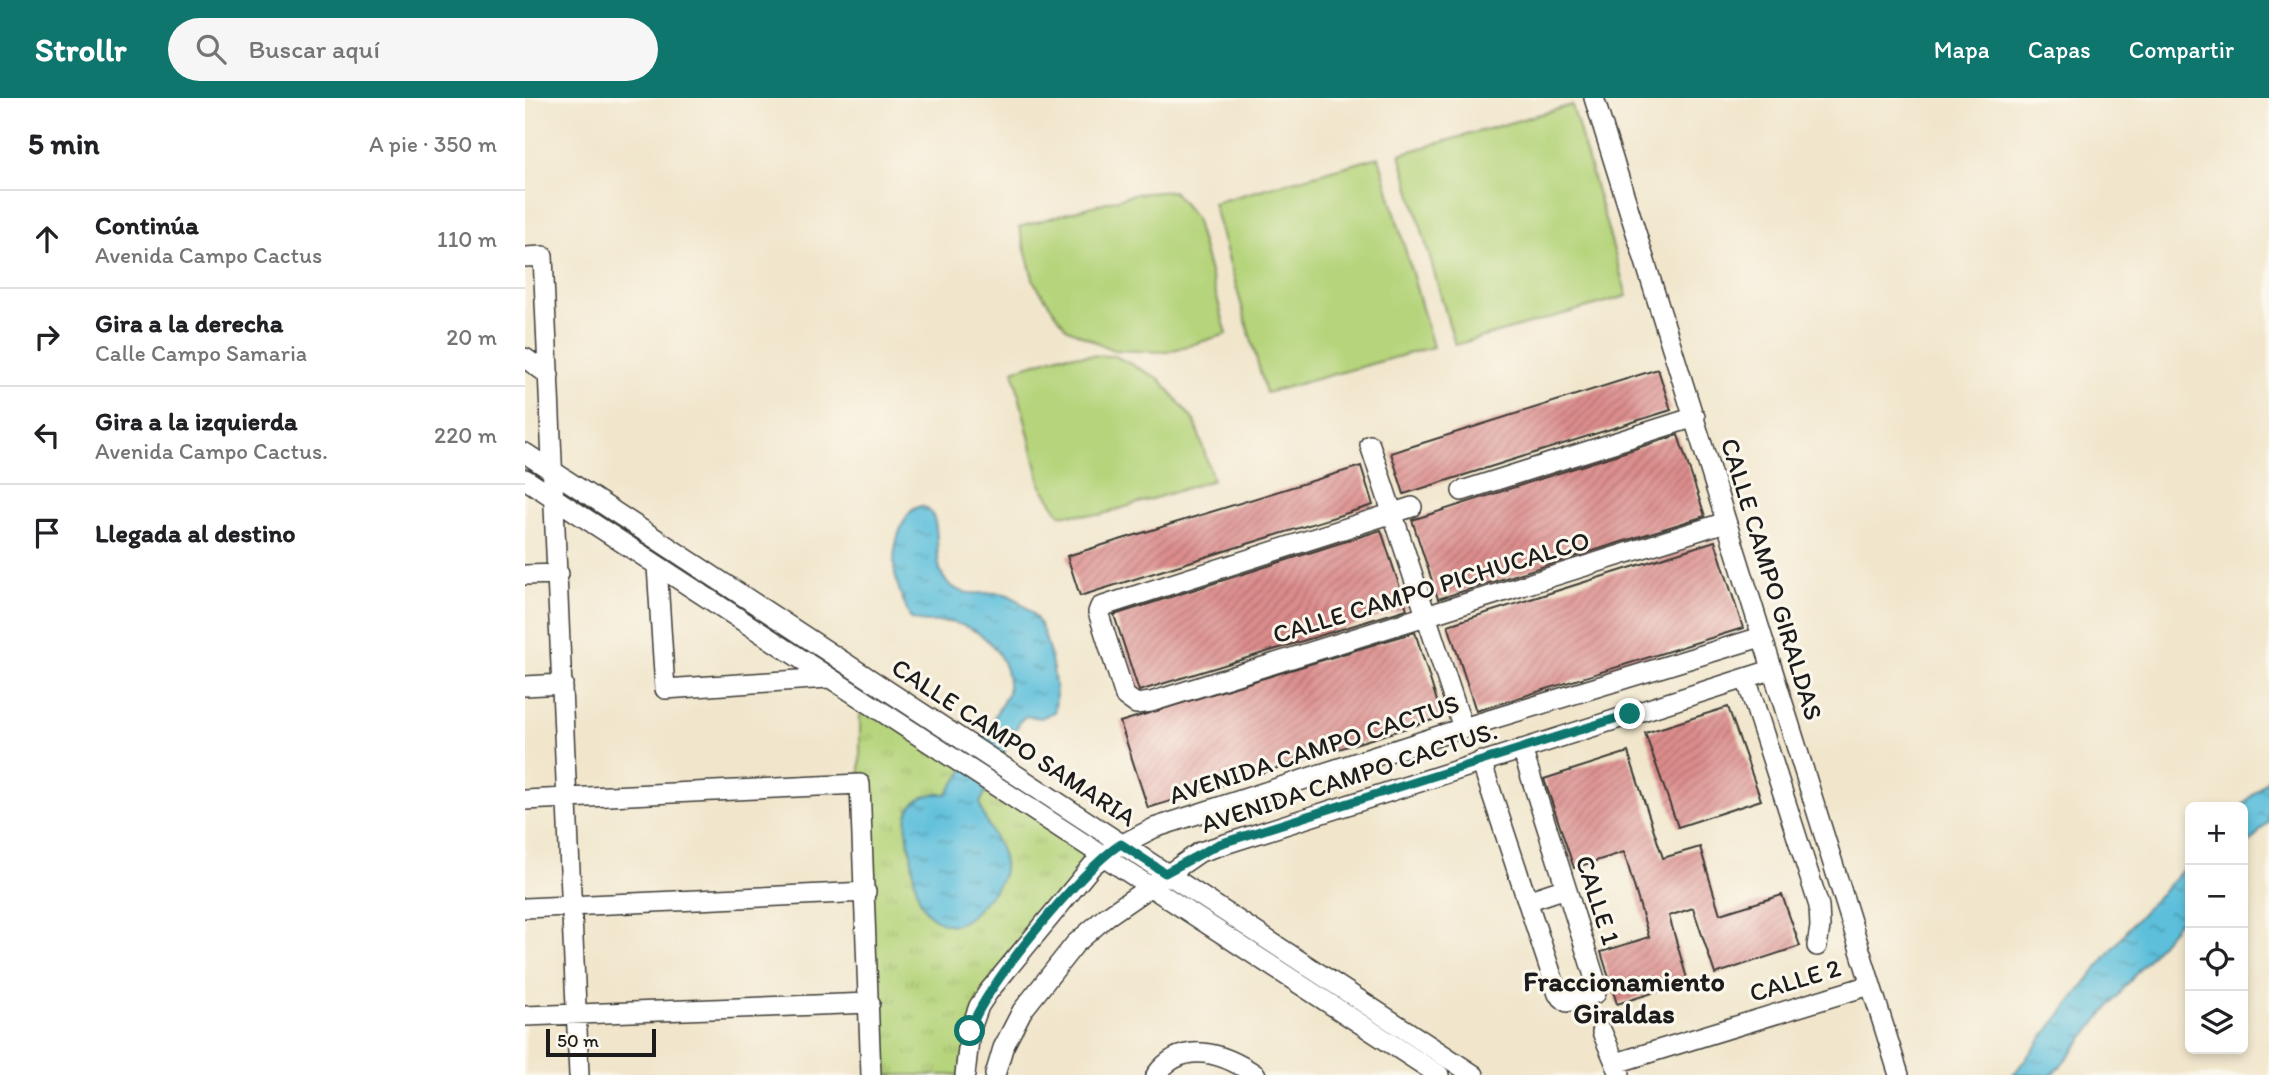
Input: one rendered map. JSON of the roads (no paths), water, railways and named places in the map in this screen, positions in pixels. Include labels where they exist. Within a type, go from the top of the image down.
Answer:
[{"type":"street","name":"CALLE CAMPO GIRALDAS","points":[[1594,98],[1898,1075]]},
{"type":"street","points":[[534,256],[549,375],[579,1075]]},
{"type":"street","points":[[525,358],[549,375]]},
{"type":"street","points":[[1462,491],[1695,417]]},
{"type":"street","points":[[1370,445],[1463,728]]},
{"type":"street","name":"CALLE CAMPO SAMARIA","points":[[525,453],[1474,1075]]},
{"type":"street","name":"CALLE CAMPO SAMARIA","points":[[525,480],[1439,1075]]},
{"type":"street","points":[[1392,513],[1412,507]]},
{"type":"street","name":"CALLE CAMPO PICHUCALCO","points":[[1392,513],[1100,607],[1098,612],[1125,696],[1136,704],[1151,702],[1727,522]]},
{"type":"street","points":[[657,566],[665,689],[828,678]]},
{"type":"street","points":[[525,575],[559,574]]},
{"type":"street","name":"AVENIDA CAMPO CACTUS","points":[[965,1075],[970,1031],[979,1006],[1076,885],[1103,857],[1121,844],[1154,828],[1463,728],[1761,637]]},
{"type":"street","name":"AVENIDA CAMPO CACTUS.","points":[[995,1075],[1010,1033],[1054,967],[1097,924],[1165,873],[1219,844],[1771,670]]},
{"type":"street","name":"CALLE CAMPO GIRALDAS","points":[[1746,678],[1819,906],[1821,927],[1817,946]]},
{"type":"street","points":[[525,686],[563,684]]},
{"type":"street","name":"CALLE 1","points":[[1481,761],[1562,1000],[1572,1001],[1592,996],[1596,993],[1596,982],[1522,748]]},
{"type":"street","points":[[525,800],[860,784],[871,1075]]},
{"type":"street","points":[[1527,901],[1566,888]]},
{"type":"street","points":[[525,908],[866,892]]},
{"type":"street","name":"CALLE 2","points":[[1618,1069],[1870,985]]},
{"type":"street","points":[[525,1016],[870,1003]]},
{"type":"street","points":[[1602,1032],[1618,1069]]},
{"type":"street","points":[[1156,1075],[1174,1059],[1196,1053],[1227,1057],[1256,1075]]},
{"type":"water","points":[[921,506],[929,510],[934,518],[939,563],[947,582],[962,592],[1008,595],[1033,614],[1048,647],[1055,690],[1054,712],[1041,718],[1026,716],[1020,721],[980,803],[985,820],[1001,851],[1004,868],[1001,879],[972,915],[952,925],[936,920],[928,913],[919,896],[907,831],[907,815],[912,805],[921,799],[930,795],[946,794],[960,776],[1008,693],[1008,680],[1000,656],[983,637],[972,630],[947,622],[924,622],[910,618],[896,577],[894,556],[904,521],[914,509]]},
{"type":"water","points":[[2269,778],[2269,821],[2248,844],[2248,802],[2246,802]]},
{"type":"water","points":[[2185,867],[2185,914],[2053,1075],[2013,1075],[2133,923]]},
{"type":"district","name":"Fraccionamiento Giraldas","points":[[1624,997]]}]
